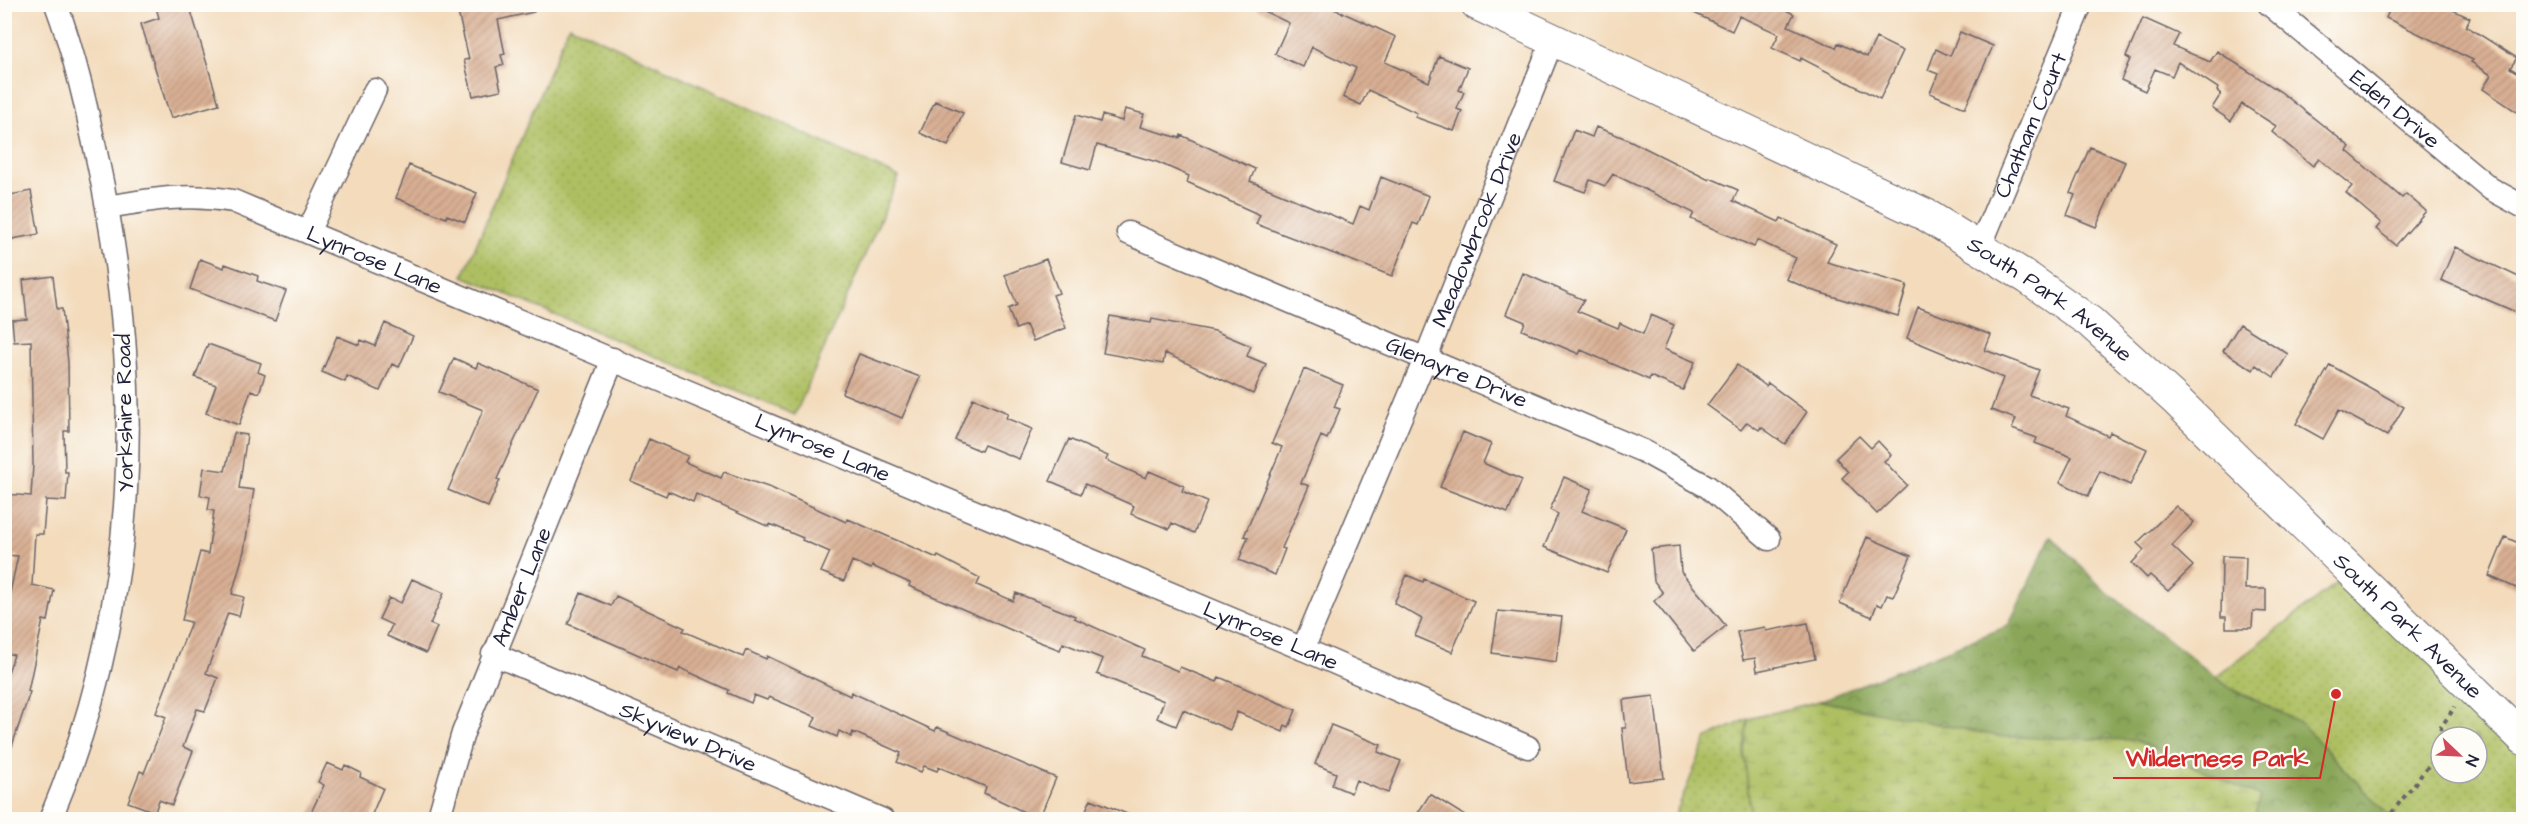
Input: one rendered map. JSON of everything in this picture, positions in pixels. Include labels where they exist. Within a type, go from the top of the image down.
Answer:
[{"type":"main road","name":"South Park Avenue","points":[[1477,4],[1883,194],[1980,247],[2090,322],[2178,402],[2523,739]]},
{"type":"street","name":"Yorkshire Road","points":[[50,819],[90,708],[112,618],[126,516],[130,413],[123,310],[108,207],[91,127],[56,4]]},
{"type":"street","name":"Chatham Court","points":[[1980,247],[2081,4]]},
{"type":"street","name":"Eden Drive","points":[[2269,4],[2491,189],[2523,207]]},
{"type":"street","name":"Meadowbrook Drive","points":[[1303,650],[1426,357],[1553,39]]},
{"type":"street","points":[[308,232],[375,90]]},
{"type":"street","name":"Lynrose Lane","points":[[108,207],[171,196],[202,195],[233,201],[614,359],[1528,747]]},
{"type":"street","name":"Glenayre Drive","points":[[1128,233],[1426,357],[1677,467],[1715,492],[1769,539]]},
{"type":"street","name":"Amber Lane","points":[[438,819],[463,733],[493,654],[614,359]]},
{"type":"street","name":"Skyview Drive","points":[[493,654],[883,819]]},
{"type":"path","points":[[2442,725],[2469,687]]},
{"type":"path","points":[[2385,819],[2429,766]]},
{"type":"green space","points":[[569,25],[899,177],[795,415],[463,276]]},
{"type":"green space","points":[[2051,536],[2102,588],[2230,688],[2300,722],[2392,819],[2253,819],[2260,797],[2135,740],[2003,737],[1820,701],[2008,626]]},
{"type":"green space","points":[[2351,572],[2523,739],[2523,819],[1673,820],[1707,738],[1748,719],[1820,701],[2135,740]]},
{"type":"green space","points":[[1820,701],[2003,737],[2135,740],[2260,797],[2253,820],[1751,819],[1744,751],[1748,719]]},
{"type":"building","points":[[155,4],[189,4],[219,104],[171,118],[141,24],[159,18]]},
{"type":"building","points":[[459,4],[533,4],[534,12],[498,20],[505,54],[501,55],[504,65],[496,67],[501,90],[473,96],[464,60],[469,59],[457,8]]},
{"type":"building","points":[[1249,4],[1323,4],[1396,37],[1385,62],[1429,82],[1439,56],[1468,68],[1459,90],[1464,92],[1457,109],[1462,111],[1454,131],[1415,117],[1417,113],[1368,90],[1361,105],[1343,97],[1356,68],[1312,47],[1303,67],[1275,54],[1289,23]]},
{"type":"building","points":[[1675,4],[1773,4],[1794,14],[1788,26],[1836,48],[1838,43],[1867,57],[1876,38],[1903,51],[1880,99],[1801,58],[1800,61],[1772,48],[1779,34],[1739,16],[1732,31]]},
{"type":"building","points":[[2392,4],[2440,4],[2470,18],[2466,26],[2517,58],[2510,68],[2523,76],[2523,116],[2483,89],[2491,75],[2471,62],[2473,60],[2386,18]]},
{"type":"building","points":[[2143,18],[2179,34],[2173,46],[2210,62],[2217,51],[2281,92],[2350,147],[2347,151],[2402,198],[2406,194],[2426,211],[2396,245],[2376,229],[2381,223],[2346,193],[2352,186],[2319,159],[2313,166],[2272,132],[2276,126],[2242,104],[2231,121],[2212,108],[2221,94],[2217,91],[2218,88],[2178,62],[2172,76],[2155,69],[2145,91],[2121,80],[2130,59],[2126,57]]},
{"type":"building","points":[[1960,32],[1993,46],[1965,108],[1930,93],[1938,74],[1928,70],[1936,49],[1950,56]]},
{"type":"building","points":[[935,101],[963,113],[948,146],[920,133]]},
{"type":"building","points":[[1125,109],[1144,114],[1140,127],[1180,138],[1181,135],[1255,169],[1250,181],[1353,224],[1360,206],[1369,210],[1381,177],[1429,196],[1418,225],[1413,223],[1392,276],[1256,224],[1260,215],[1187,182],[1189,176],[1157,162],[1097,145],[1090,170],[1062,162],[1076,115],[1100,122],[1102,115],[1122,121]]},
{"type":"building","points":[[1596,127],[1627,139],[1709,180],[1710,178],[1738,190],[1733,201],[1779,222],[1781,218],[1836,244],[1827,262],[1907,285],[1898,316],[1811,290],[1786,279],[1796,258],[1757,240],[1754,247],[1691,219],[1694,213],[1613,174],[1605,186],[1590,180],[1585,192],[1554,181],[1574,130],[1592,137]]},
{"type":"building","points":[[2090,147],[2125,162],[2096,227],[2067,215],[2075,195],[2070,193]]},
{"type":"building","points":[[409,165],[477,193],[465,222],[447,215],[446,218],[396,198]]},
{"type":"building","points":[[31,191],[39,234],[7,240],[4,196]]},
{"type":"building","points":[[2455,247],[2523,279],[2523,315],[2441,280]]},
{"type":"building","points":[[200,259],[224,268],[225,264],[258,276],[257,281],[286,291],[275,321],[190,289]]},
{"type":"building","points":[[1046,259],[1059,293],[1053,295],[1066,328],[1033,341],[1026,325],[1016,329],[1008,309],[1017,305],[1005,275]]},
{"type":"building","points":[[1523,273],[1584,300],[1577,311],[1618,328],[1620,323],[1643,334],[1651,315],[1674,325],[1664,349],[1695,362],[1683,390],[1650,376],[1649,380],[1581,350],[1579,354],[1522,330],[1525,322],[1506,314]]},
{"type":"building","points":[[53,276],[57,309],[62,309],[68,362],[69,431],[64,431],[65,472],[68,472],[66,501],[46,500],[43,534],[35,534],[32,585],[54,590],[48,621],[43,620],[28,691],[30,692],[8,758],[4,758],[4,684],[14,655],[4,653],[4,620],[18,556],[4,555],[4,494],[31,496],[33,465],[31,341],[14,342],[12,320],[27,319],[23,280]]},
{"type":"building","points":[[1918,307],[1991,335],[1985,350],[2039,370],[2029,395],[2069,409],[2066,416],[2108,436],[2110,432],[2147,449],[2130,485],[2100,471],[2088,496],[2060,482],[2072,457],[2035,443],[2037,438],[2012,429],[2016,419],[1991,410],[2003,378],[1907,338]]},
{"type":"building","points":[[1110,316],[1151,323],[1152,319],[1215,331],[1251,346],[1247,356],[1266,364],[1253,394],[1165,353],[1163,364],[1103,353]]},
{"type":"building","points":[[385,323],[413,336],[399,367],[392,364],[380,391],[347,376],[345,382],[322,372],[337,336],[359,345],[361,340],[375,346]]},
{"type":"building","points":[[2240,324],[2288,354],[2274,377],[2256,365],[2253,370],[2223,351]]},
{"type":"building","points":[[208,344],[261,363],[258,372],[265,375],[259,393],[251,390],[239,425],[206,413],[216,385],[195,377]]},
{"type":"building","points":[[859,354],[920,377],[902,418],[842,393]]},
{"type":"building","points":[[454,358],[476,368],[478,363],[538,389],[497,479],[500,480],[488,507],[448,490],[483,410],[439,392]]},
{"type":"building","points":[[1737,365],[1766,386],[1768,383],[1807,412],[1785,444],[1761,427],[1759,430],[1747,422],[1741,430],[1707,405]]},
{"type":"building","points":[[2330,365],[2404,407],[2387,436],[2339,410],[2323,439],[2296,424]]},
{"type":"building","points":[[1304,369],[1343,385],[1334,407],[1340,409],[1327,439],[1321,436],[1301,483],[1309,486],[1282,548],[1285,549],[1275,575],[1239,560],[1248,537],[1244,536],[1282,447],[1272,443]]},
{"type":"building","points":[[973,398],[1008,413],[1006,418],[1032,429],[1019,459],[984,445],[981,451],[955,440]]},
{"type":"building","points":[[1463,432],[1491,444],[1483,463],[1522,480],[1508,513],[1440,487]]},
{"type":"building","points":[[234,433],[247,435],[239,488],[254,490],[244,551],[232,594],[244,597],[239,616],[228,613],[206,673],[218,678],[205,711],[197,709],[183,747],[193,751],[172,805],[159,800],[155,812],[128,802],[140,771],[144,773],[166,717],[156,713],[191,622],[182,620],[200,552],[208,554],[214,511],[208,510],[210,497],[200,495],[204,468],[225,471]]},
{"type":"building","points":[[1859,436],[1871,448],[1878,441],[1891,455],[1884,461],[1907,485],[1877,514],[1842,478],[1848,472],[1836,458]]},
{"type":"building","points":[[649,439],[688,456],[685,462],[721,478],[724,472],[771,488],[846,522],[848,519],[937,558],[938,556],[980,578],[977,585],[1013,601],[1016,593],[1075,616],[1074,618],[1145,650],[1142,656],[1178,671],[1180,667],[1217,682],[1219,677],[1296,710],[1289,727],[1285,725],[1283,732],[1237,712],[1230,730],[1183,710],[1176,726],[1157,718],[1164,701],[1097,674],[1103,659],[1063,643],[1060,650],[1037,641],[909,586],[910,583],[872,566],[871,569],[852,561],[844,581],[821,572],[830,552],[802,540],[803,538],[770,524],[769,527],[696,494],[693,502],[668,491],[666,496],[631,481]]},
{"type":"building","points":[[1069,439],[1108,456],[1106,460],[1146,478],[1149,471],[1184,486],[1182,491],[1207,502],[1194,533],[1172,523],[1169,529],[1131,514],[1134,506],[1085,484],[1081,494],[1050,481]]},
{"type":"building","points":[[1564,477],[1592,489],[1582,511],[1626,529],[1607,573],[1544,547],[1558,514],[1550,510]]},
{"type":"building","points":[[2176,506],[2194,522],[2172,546],[2193,566],[2168,591],[2150,575],[2147,578],[2132,563],[2144,550],[2137,543]]},
{"type":"building","points":[[1867,537],[1911,556],[1893,597],[1887,595],[1882,606],[1877,604],[1872,617],[1840,603]]},
{"type":"building","points":[[2505,537],[2523,545],[2523,591],[2489,576]]},
{"type":"building","points":[[1679,546],[1681,572],[1726,626],[1694,651],[1654,601],[1663,593],[1654,581],[1651,549]]},
{"type":"building","points":[[2222,556],[2246,557],[2245,589],[2266,589],[2266,612],[2253,611],[2252,628],[2226,628],[2226,617],[2221,617]]},
{"type":"building","points":[[1407,575],[1423,582],[1424,579],[1474,601],[1452,652],[1415,636],[1422,619],[1394,603]]},
{"type":"building","points":[[412,579],[444,593],[430,624],[437,627],[426,653],[387,636],[392,625],[379,619],[389,598],[401,603]]},
{"type":"building","points":[[581,593],[611,606],[616,596],[685,628],[683,631],[743,657],[746,650],[766,659],[767,656],[850,696],[851,692],[935,731],[937,727],[1056,778],[1039,819],[984,793],[986,787],[939,767],[937,771],[924,766],[921,772],[897,762],[901,753],[853,732],[851,737],[839,731],[837,737],[812,726],[816,717],[769,697],[767,700],[754,695],[751,703],[728,693],[729,690],[680,668],[678,672],[568,624]]},
{"type":"building","points":[[1498,611],[1562,617],[1556,662],[1492,653]]},
{"type":"building","points":[[1808,623],[1815,659],[1757,671],[1755,658],[1743,660],[1737,632],[1765,627],[1766,631]]},
{"type":"building","points":[[1654,696],[1664,778],[1628,782],[1622,728],[1626,728],[1623,700]]},
{"type":"building","points":[[1331,725],[1381,745],[1378,752],[1401,761],[1388,793],[1356,780],[1351,793],[1332,785],[1336,773],[1315,764]]},
{"type":"building","points":[[327,763],[343,770],[345,765],[361,773],[360,777],[383,788],[370,819],[308,819],[324,785],[318,782]]},
{"type":"building","points":[[1430,794],[1470,819],[1414,819]]},
{"type":"building","points":[[1091,799],[1139,819],[1082,819]]},
{"type":"place","name":"Wilderness Park","points":[[2336,694]]}]
